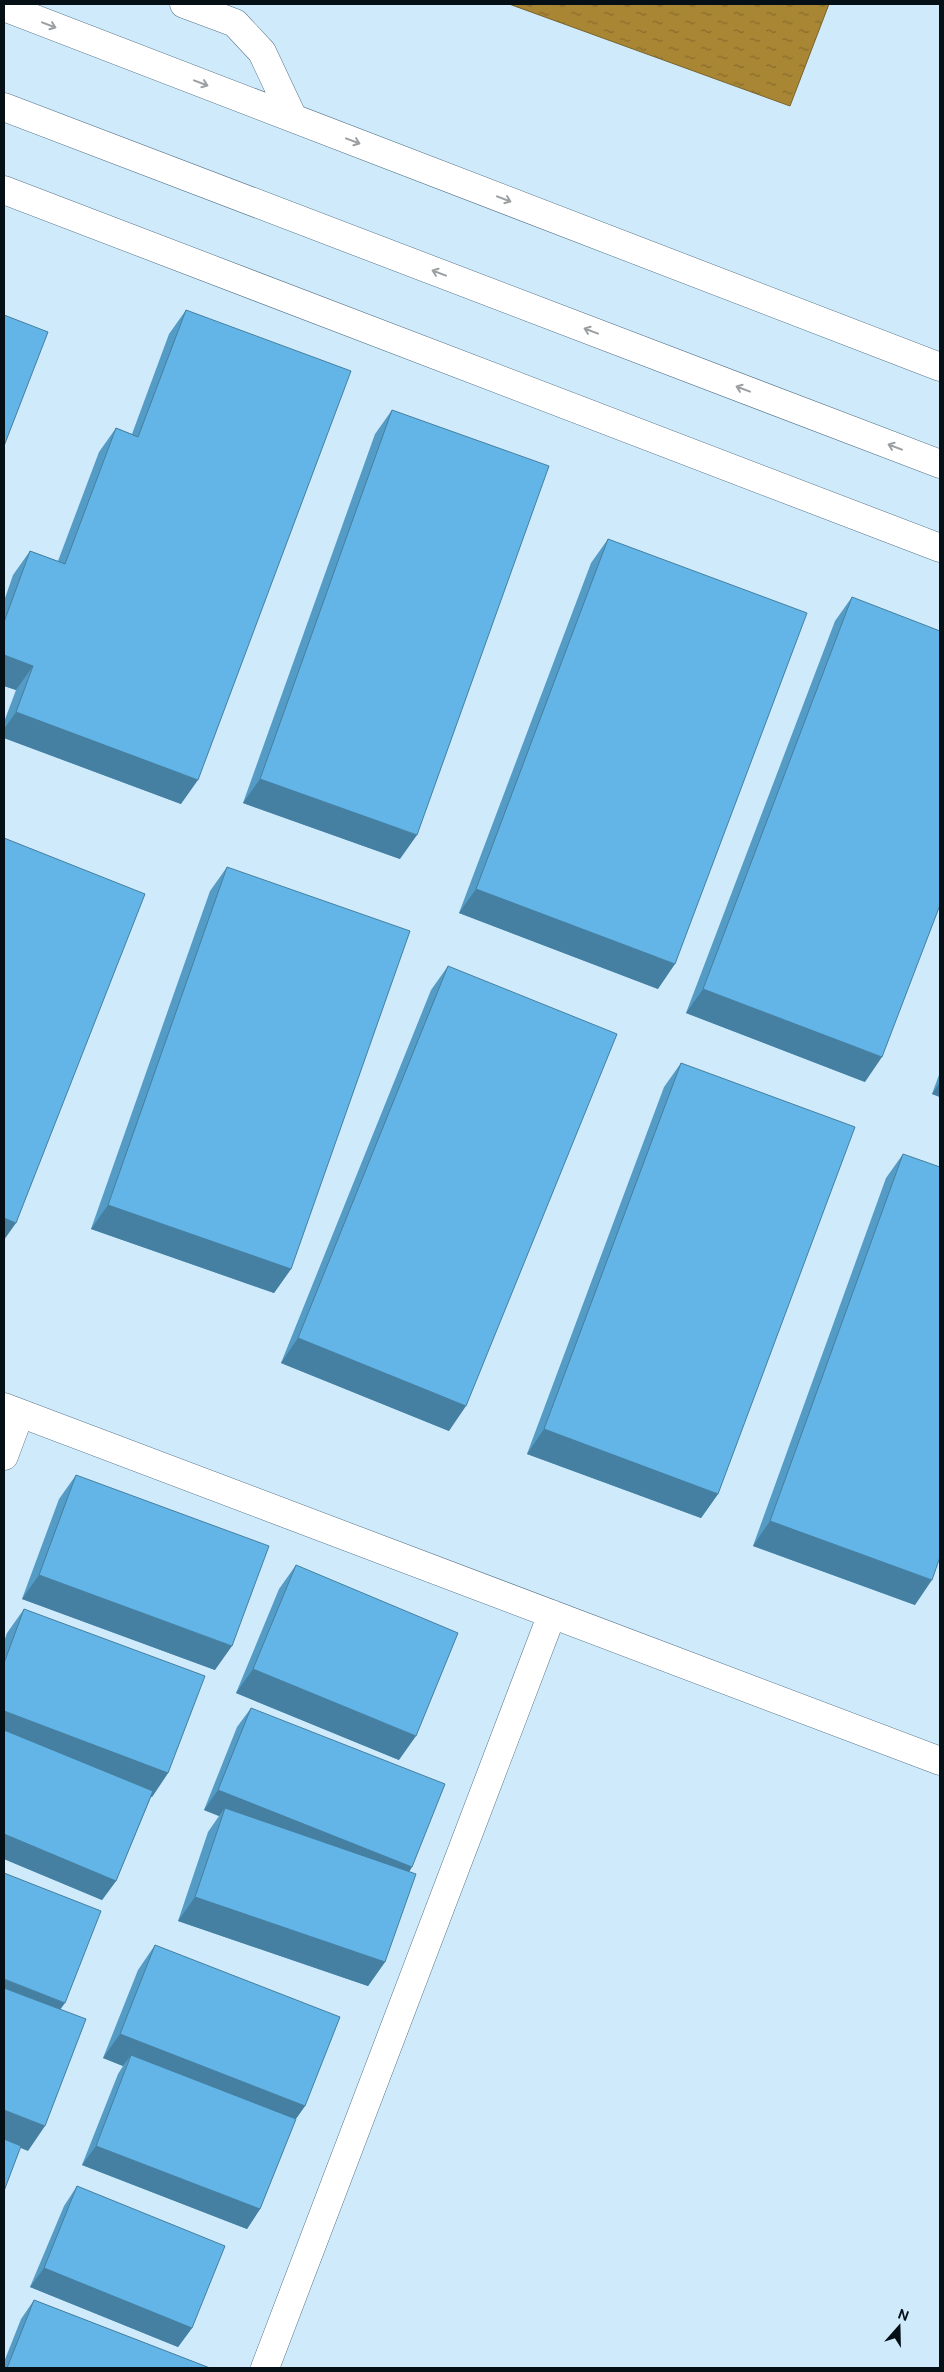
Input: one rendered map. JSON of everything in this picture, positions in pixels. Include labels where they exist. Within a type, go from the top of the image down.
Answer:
[{"type":"street","points":[[184,4],[235,23],[256,44],[262,52],[293,118]]},
{"type":"street","points":[[4,7],[940,367]]},
{"type":"street","points":[[4,107],[940,464]]},
{"type":"street","points":[[4,190],[940,548]]},
{"type":"street","points":[[4,1456],[12,1410],[940,1761]]},
{"type":"street","points":[[265,2368],[552,1614]]},
{"type":"water","points":[[509,4],[829,4],[790,106]]},
{"type":"building","points":[[186,310],[351,371],[198,780],[16,712],[33,666],[4,655],[4,622],[30,551],[65,564],[116,428],[138,437]]},
{"type":"building","points":[[4,315],[48,332],[4,446]]},
{"type":"building","points":[[392,410],[549,466],[417,835],[260,779]]},
{"type":"building","points":[[608,539],[807,613],[675,964],[476,889]]},
{"type":"building","points":[[852,597],[940,631],[940,905],[882,1057],[703,989]]},
{"type":"building","points":[[4,838],[145,894],[16,1223],[4,1218]]},
{"type":"building","points":[[227,867],[410,931],[291,1269],[108,1205]]},
{"type":"building","points":[[448,966],[617,1034],[466,1406],[298,1338]]},
{"type":"building","points":[[681,1063],[855,1127],[718,1494],[544,1429]]},
{"type":"building","points":[[903,1154],[940,1167],[940,1557],[932,1580],[770,1521]]},
{"type":"building","points":[[76,1475],[269,1546],[232,1646],[39,1575]]},
{"type":"building","points":[[296,1565],[458,1633],[416,1736],[253,1669]]},
{"type":"building","points":[[24,1609],[205,1676],[168,1773],[4,1711],[4,1663]]},
{"type":"building","points":[[251,1708],[445,1784],[412,1867],[218,1790]]},
{"type":"building","points":[[4,1730],[153,1791],[116,1881],[4,1834]]},
{"type":"building","points":[[225,1808],[416,1874],[385,1962],[195,1897]]},
{"type":"building","points":[[4,1873],[101,1911],[65,2003],[4,1979]]},
{"type":"building","points":[[155,1945],[340,2017],[305,2106],[120,2034]]},
{"type":"building","points":[[4,1988],[86,2019],[45,2126],[4,2110]]},
{"type":"building","points":[[131,2055],[296,2119],[260,2209],[96,2146]]},
{"type":"building","points":[[4,2139],[21,2146],[4,2191]]},
{"type":"building","points":[[77,2186],[225,2246],[192,2328],[44,2268]]},
{"type":"building","points":[[34,2300],[210,2368],[7,2368]]}]
